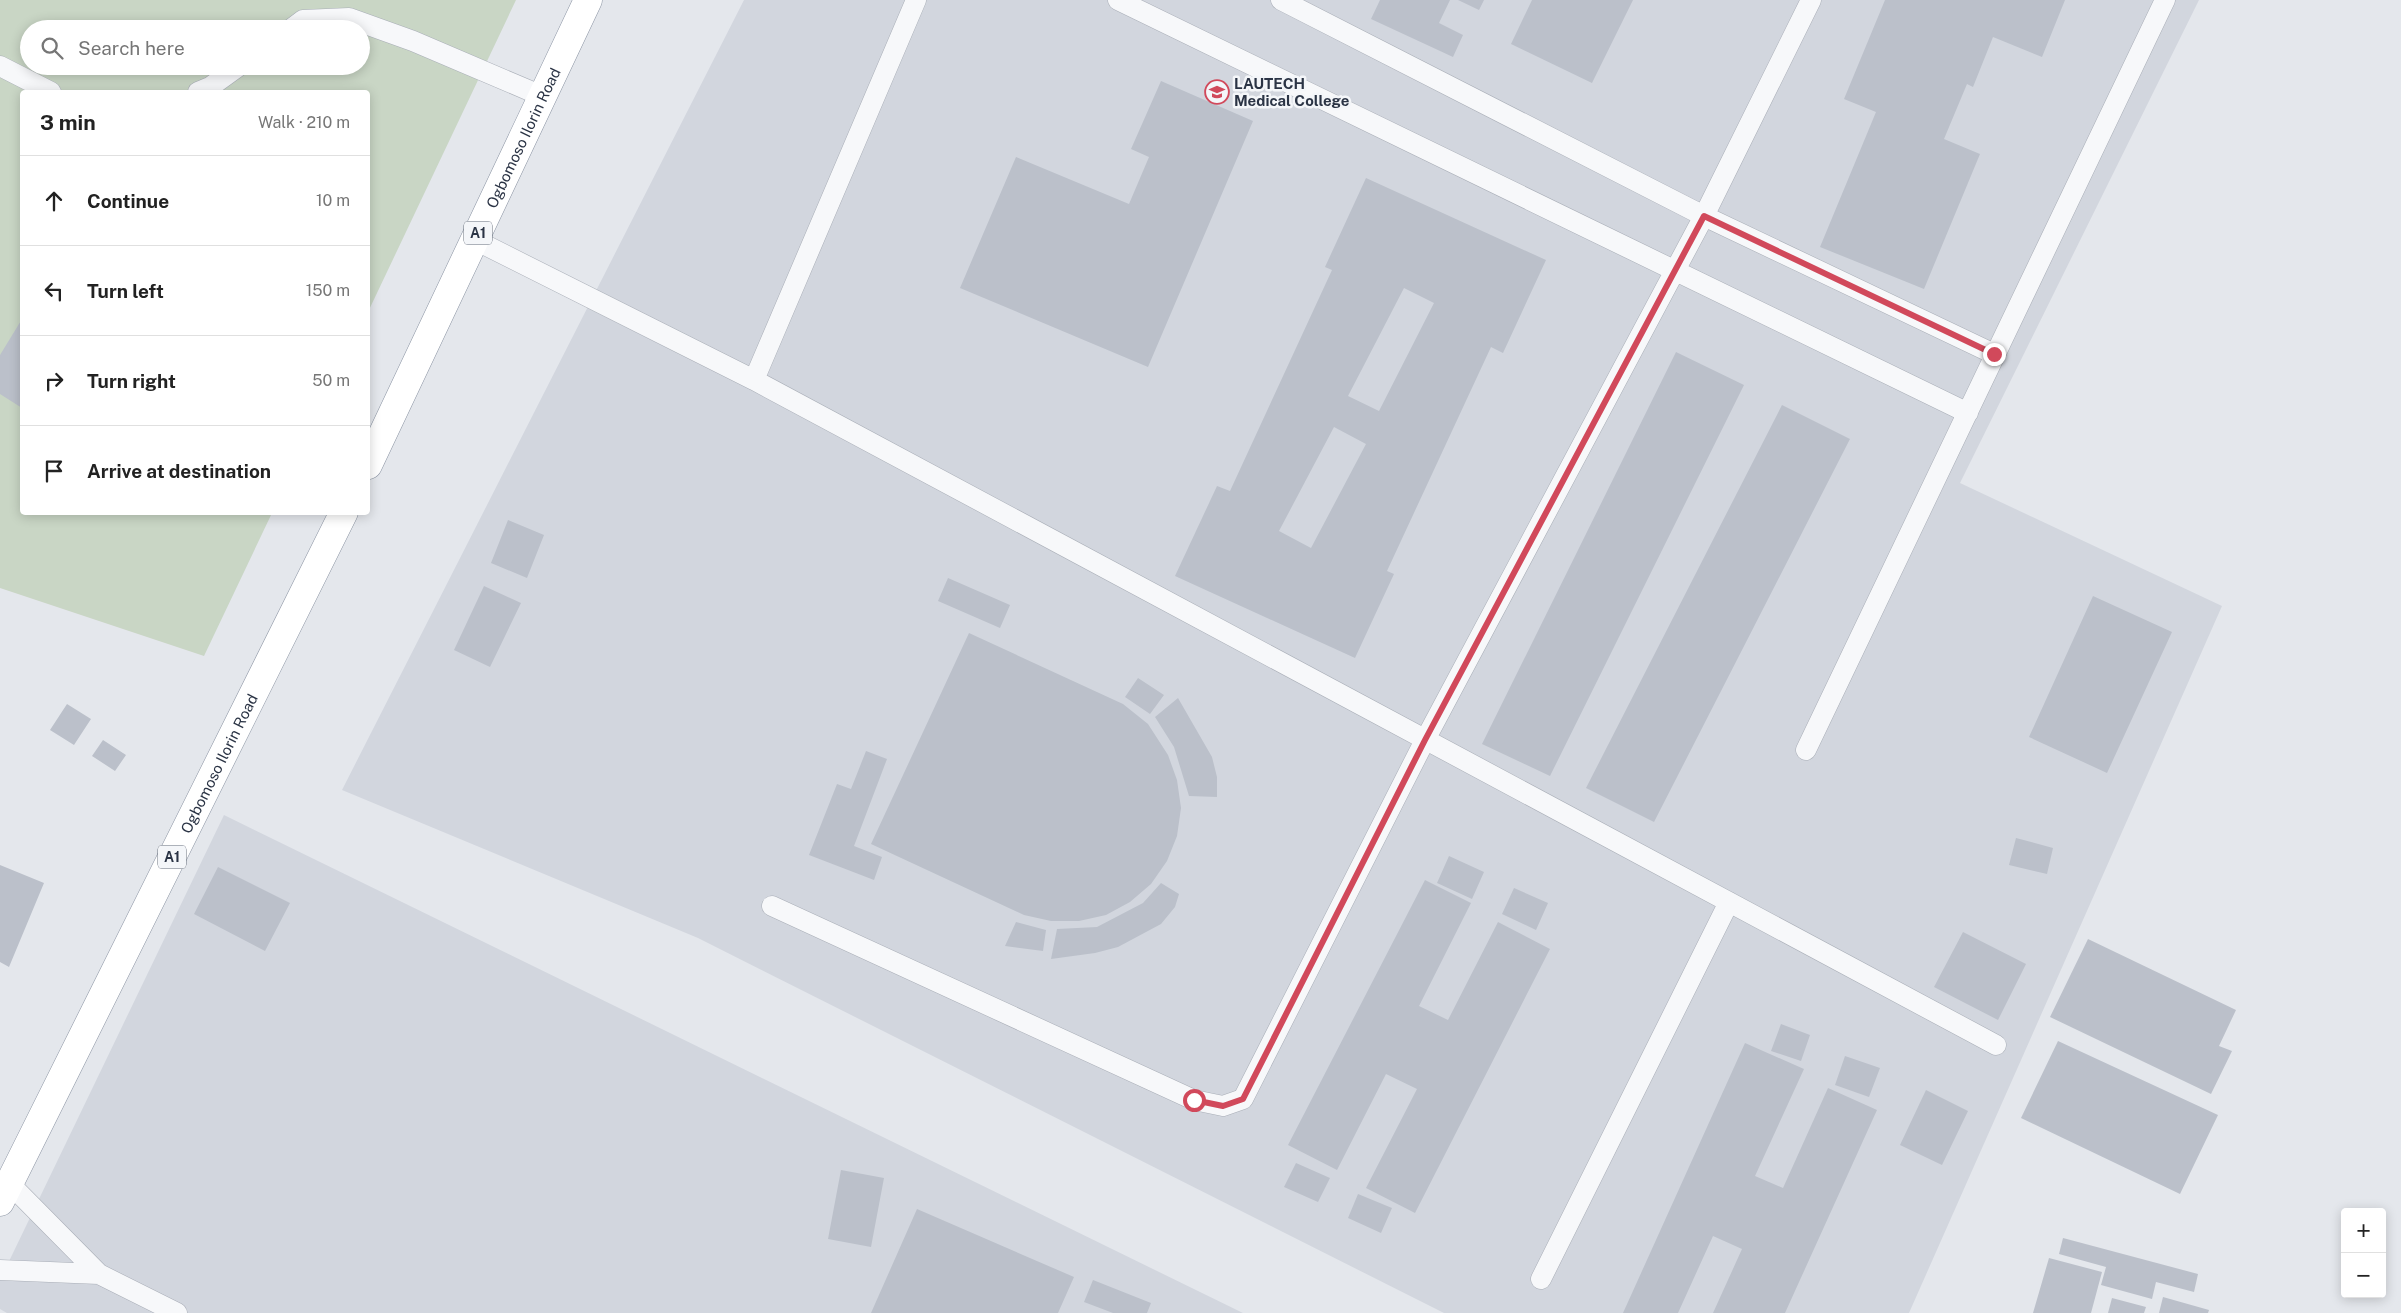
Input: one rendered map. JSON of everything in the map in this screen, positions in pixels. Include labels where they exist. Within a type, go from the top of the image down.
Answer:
[{"type":"highway","name":"Ogbomoso Ilorin Road","points":[[370,461],[588,0]]},
{"type":"highway","name":"Ogbomoso Ilorin Road","points":[[5,1192],[343,515]]},
{"type":"lane","points":[[754,380],[916,0]]},
{"type":"lane","points":[[1118,0],[1675,268],[1968,413]]},
{"type":"lane","points":[[1281,0],[1704,216],[1994,354]]},
{"type":"lane","points":[[772,906],[1194,1100],[1223,1106],[1243,1099],[1425,740],[1704,216],[1811,0]]},
{"type":"lane","points":[[1806,750],[2165,0]]},
{"type":"lane","points":[[303,20],[349,18],[355,20]]},
{"type":"lane","points":[[370,26],[413,41],[542,96]]},
{"type":"lane","points":[[0,66],[47,90]]},
{"type":"lane","points":[[203,90],[227,75]]},
{"type":"lane","points":[[475,240],[754,380],[1996,1045]]},
{"type":"lane","points":[[1541,1279],[1730,902]]},
{"type":"lane","points":[[5,1192],[99,1274],[177,1313]]},
{"type":"lane","points":[[0,1270],[99,1274]]},
{"type":"shaded area","name":"LAUTECH Medical College","points":[[744,0],[2199,0],[1960,483],[2222,606],[1909,1313],[1444,1313],[698,938],[342,790]]},
{"type":"shaded area","points":[[224,815],[1243,1313],[7,1313],[0,1309],[0,1280]]},
{"type":"green space","points":[[0,0],[516,0],[370,308],[370,90],[20,90],[20,515],[271,515],[204,656],[0,588]]},
{"type":"building","points":[[1380,0],[1450,0],[1439,23],[1463,35],[1453,57],[1371,19]]},
{"type":"building","points":[[1458,0],[1484,0],[1479,10]]},
{"type":"building","points":[[1532,0],[1633,0],[1592,83],[1511,44]]},
{"type":"building","points":[[1885,0],[2065,0],[2042,57],[1993,37],[1973,87],[1967,84],[1944,139],[1980,154],[1924,289],[1820,247],[1876,112],[1844,99]]},
{"type":"building","points":[[1161,81],[1253,121],[1148,367],[960,288],[1016,157],[1129,204],[1149,157],[1131,149]]},
{"type":"building","points":[[1366,178],[1546,260],[1503,353],[1491,347],[1387,571],[1394,574],[1355,658],[1175,576],[1217,486],[1230,491],[1332,270],[1325,267]],"holes":[[[1404,288],[1434,303],[1379,411],[1348,396]],[[1334,427],[1366,444],[1311,548],[1279,531]]]},
{"type":"building","points":[[20,322],[20,407],[0,394],[0,355]]},
{"type":"building","points":[[1676,352],[1744,385],[1550,776],[1482,744]]},
{"type":"building","points":[[1782,405],[1850,439],[1654,822],[1586,788]]},
{"type":"building","points":[[508,520],[544,535],[527,578],[491,563]]},
{"type":"building","points":[[948,578],[1010,605],[1000,628],[938,601]]},
{"type":"building","points":[[484,586],[521,603],[490,667],[454,650]]},
{"type":"building","points":[[2093,596],[2172,632],[2107,773],[2029,737]]},
{"type":"building","points":[[969,633],[1123,704],[1148,724],[1168,755],[1177,780],[1181,808],[1177,836],[1167,861],[1151,884],[1130,902],[1106,915],[1079,921],[1051,921],[1024,915],[871,844]]},
{"type":"building","points":[[1138,678],[1164,695],[1150,714],[1125,697]]},
{"type":"building","points":[[1178,698],[1212,757],[1217,777],[1217,797],[1189,796],[1174,747],[1155,717]]},
{"type":"building","points":[[67,704],[91,719],[74,745],[50,730]]},
{"type":"building","points":[[103,740],[126,755],[115,771],[92,756]]},
{"type":"building","points":[[866,751],[887,759],[854,846],[882,857],[874,880],[809,855],[837,784],[851,789]]},
{"type":"building","points":[[2016,838],[2053,848],[2047,874],[2009,865]]},
{"type":"building","points":[[1449,856],[1484,872],[1472,899],[1437,883]]},
{"type":"building","points":[[0,865],[44,883],[9,967],[0,962]]},
{"type":"building","points":[[218,867],[290,903],[265,951],[194,914]]},
{"type":"building","points":[[1425,880],[1471,903],[1419,1006],[1448,1020],[1498,922],[1550,949],[1415,1213],[1366,1188],[1417,1089],[1386,1074],[1337,1170],[1288,1145]]},
{"type":"building","points":[[1161,883],[1179,894],[1175,907],[1161,924],[1118,947],[1095,953],[1051,959],[1057,929],[1097,927],[1143,903]]},
{"type":"building","points":[[1514,888],[1548,903],[1536,930],[1502,914]]},
{"type":"building","points":[[1016,922],[1046,930],[1043,951],[1005,946]]},
{"type":"building","points":[[1963,932],[2026,964],[1998,1020],[1934,987]]},
{"type":"building","points":[[2088,939],[2236,1010],[2219,1046],[2232,1051],[2211,1094],[2050,1017]]},
{"type":"building","points":[[1781,1024],[1810,1035],[1801,1061],[1771,1051]]},
{"type":"building","points":[[2058,1041],[2218,1115],[2180,1194],[2021,1118]]},
{"type":"building","points":[[1745,1043],[1804,1069],[1755,1176],[1783,1188],[1828,1088],[1877,1110],[1785,1313],[1713,1313],[1742,1249],[1713,1236],[1678,1313],[1623,1313]]},
{"type":"building","points":[[1845,1056],[1880,1068],[1869,1097],[1835,1085]]},
{"type":"building","points":[[1926,1090],[1968,1111],[1942,1165],[1900,1145]]},
{"type":"building","points":[[1296,1163],[1330,1178],[1318,1202],[1284,1187]]},
{"type":"building","points":[[841,1170],[884,1178],[871,1247],[828,1239]]},
{"type":"building","points":[[1358,1194],[1392,1208],[1381,1233],[1348,1218]]},
{"type":"building","points":[[917,1209],[1074,1277],[1058,1313],[871,1313]]},
{"type":"building","points":[[2063,1238],[2198,1274],[2194,1292],[2156,1282],[2152,1299],[2101,1285],[2106,1267],[2059,1254]]},
{"type":"building","points":[[2049,1258],[2102,1272],[2091,1313],[2033,1313]]},
{"type":"building","points":[[1093,1280],[1151,1303],[1147,1313],[1113,1313],[1084,1302]]},
{"type":"building","points":[[2163,1297],[2209,1310],[2208,1313],[2159,1313]]},
{"type":"building","points":[[2112,1298],[2146,1307],[2144,1313],[2108,1313]]},
{"type":"place","name":"LAUTECH Medical College","points":[[1217,92]]},
{"type":"route","points":[[1194,1100],[1223,1106],[1243,1099],[1425,740],[1704,216],[1994,354]]}]
